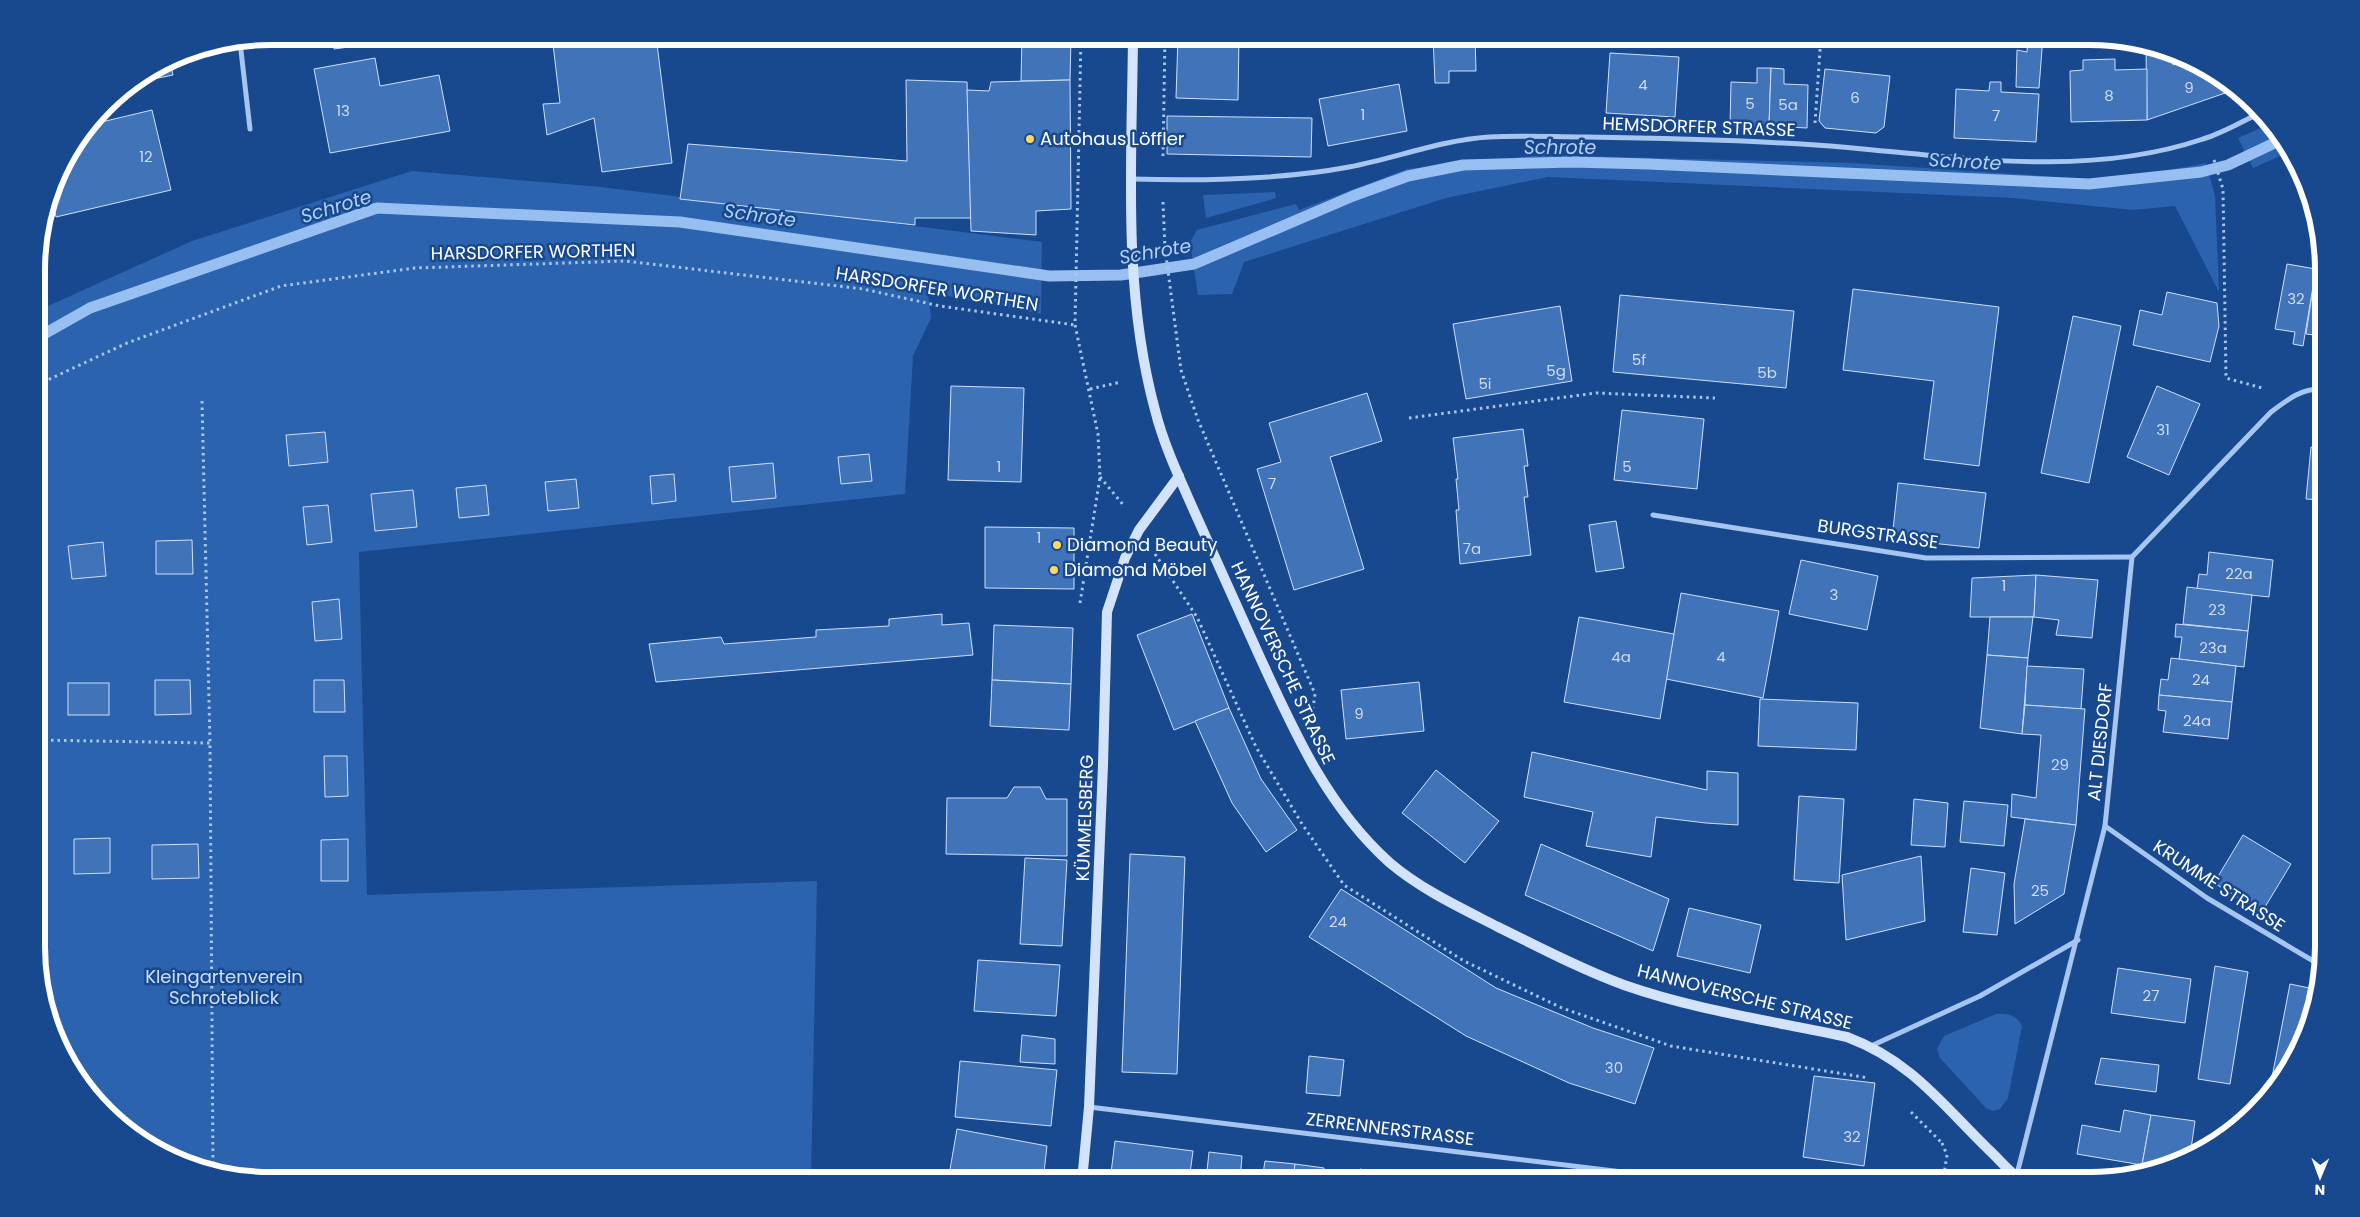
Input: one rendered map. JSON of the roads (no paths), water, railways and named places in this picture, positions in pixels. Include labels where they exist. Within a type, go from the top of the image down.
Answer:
[{"type":"main road","name":"HANNOVERSCHE STRASSE","points":[[1133,45],[1132,250],[1136,304],[1147,377],[1154,408],[1179,476],[1288,719],[1315,771],[1348,817],[1391,864],[1443,899],[1570,962],[1623,984],[1672,999],[1847,1037],[1872,1046],[1896,1061],[1919,1079],[2010,1172]]},
{"type":"main road","name":"KÜMMELSBERG","points":[[1083,1172],[1090,1107],[1107,612],[1113,587],[1138,530],[1179,476]]},
{"type":"street","points":[[241,47],[250,130]]},
{"type":"street","name":"HEMSDORFER STRASSE","points":[[1132,179],[1229,178],[1321,172],[1378,161],[1434,146],[1490,137],[1665,138],[1813,145],[2012,161],[2101,159],[2130,156],[2187,144],[2206,138],[2254,116]]},
{"type":"street","points":[[2132,557],[2271,412],[2291,397],[2315,389]]},
{"type":"street","name":"BURGSTRASSE","points":[[1653,515],[1926,558],[2132,557]]},
{"type":"street","name":"ALT DIESDORF","points":[[2019,1172],[2105,826],[2132,557]]},
{"type":"street","name":"KRUMME STRASSE","points":[[2105,826],[2207,898],[2315,962]]},
{"type":"street","name":"HANNOVERSCHE STRASSE","points":[[1872,1046],[1980,996],[2078,940]]},
{"type":"street","name":"ZERRENNERSTRASSE","points":[[1090,1107],[1622,1172]]},
{"type":"waterway","name":"Schrote","points":[[45,333],[90,308],[377,208],[680,222],[1049,276],[1121,275],[1194,264],[1353,196],[1408,176],[1463,165],[1573,162],[1648,164],[2089,184],[2201,172],[2228,165],[2275,143]]},
{"type":"place","name":"Autohaus Löffler","points":[[1030,139]]},
{"type":"place","name":"Diamond Beauty","points":[[1057,545]]},
{"type":"place","name":"Diamond Möbel","points":[[1054,570]]},
{"type":"park label","name":"Kleingartenverein Schroteblick","points":[[224,988]]}]
